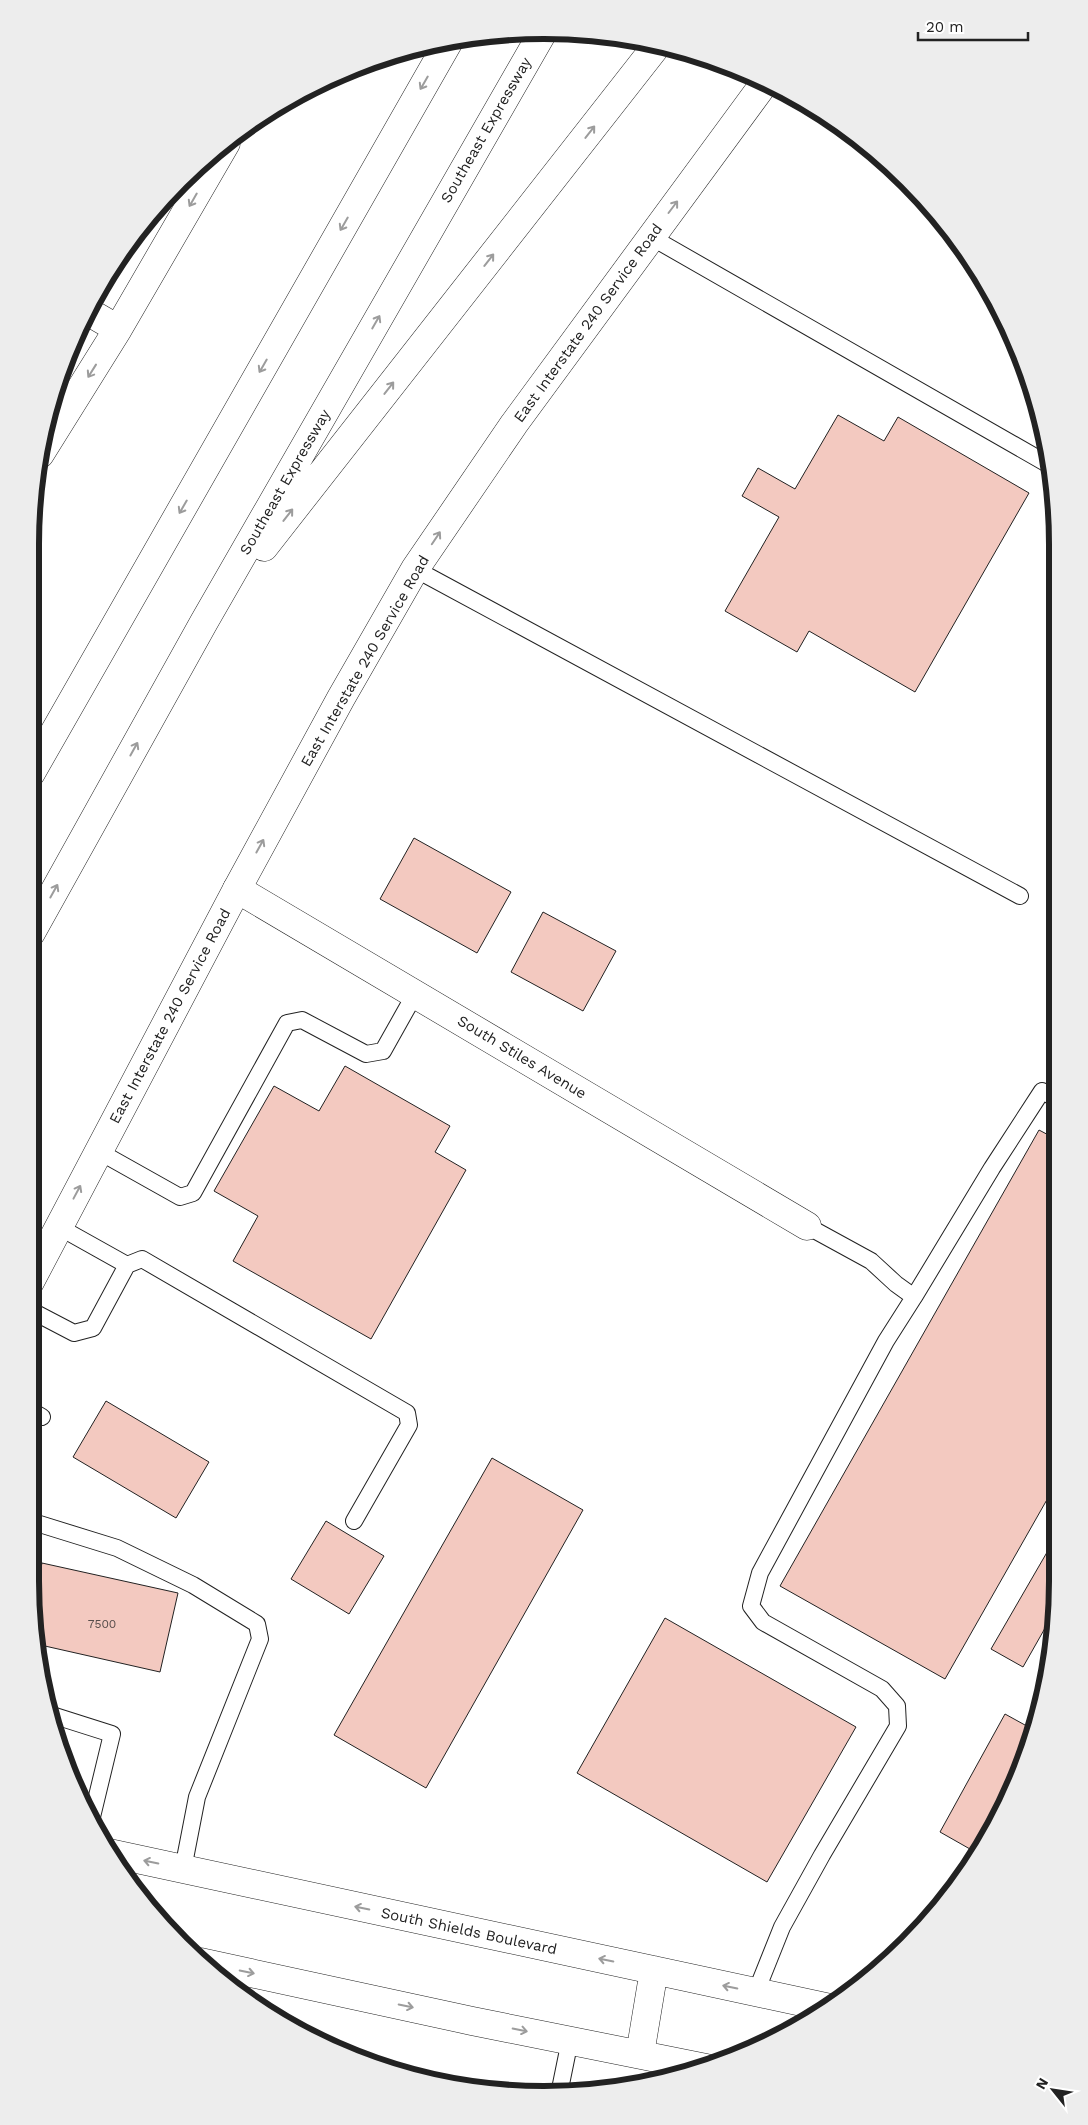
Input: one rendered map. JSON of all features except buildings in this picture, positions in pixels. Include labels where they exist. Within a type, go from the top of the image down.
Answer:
[{"type":"main road","name":"Southeast Expressway","points":[[39,919],[204,622],[539,39]]},
{"type":"main road","points":[[39,759],[444,48]]},
{"type":"main road","points":[[204,622],[653,50]]},
{"type":"main road","name":"East Interstate 240 Service Road","points":[[39,1264],[237,889],[341,698],[415,569],[514,424],[761,88]]},
{"type":"main road","points":[[50,439],[118,329],[215,160]]},
{"type":"main road","points":[[94,315],[118,329]]},
{"type":"main road","name":"South Stiles Avenue","points":[[237,889],[807,1226]]},
{"type":"main road","name":"South Shields Boulevard","points":[[120,1855],[818,2005]]},
{"type":"main road","points":[[216,1965],[689,2064]]},
{"type":"main road","points":[[640,2054],[654,1970]]},
{"type":"lane","points":[[651,237],[1042,461]]},
{"type":"lane","points":[[415,569],[1020,896]]},
{"type":"lane","points":[[98,1152],[180,1197],[192,1193],[287,1023],[302,1020],[366,1054],[383,1051],[415,994]]},
{"type":"lane","points":[[756,1992],[787,1919],[822,1855],[898,1726],[897,1706],[882,1689],[763,1622],[751,1606],[760,1573],[886,1341],[992,1168],[1042,1091],[1049,1095]]},
{"type":"lane","points":[[807,1226],[872,1261],[896,1284],[914,1297]]},
{"type":"lane","points":[[58,1227],[127,1265]]},
{"type":"lane","points":[[39,1315],[74,1334],[93,1328],[127,1265],[142,1259],[407,1412],[409,1425],[354,1521]]},
{"type":"lane","points":[[39,1524],[117,1548],[193,1585],[257,1624],[260,1639],[197,1797],[183,1869]]},
{"type":"lane","points":[[58,1717],[112,1734],[94,1810]]},
{"type":"lane","points":[[561,2085],[570,2040]]}]
